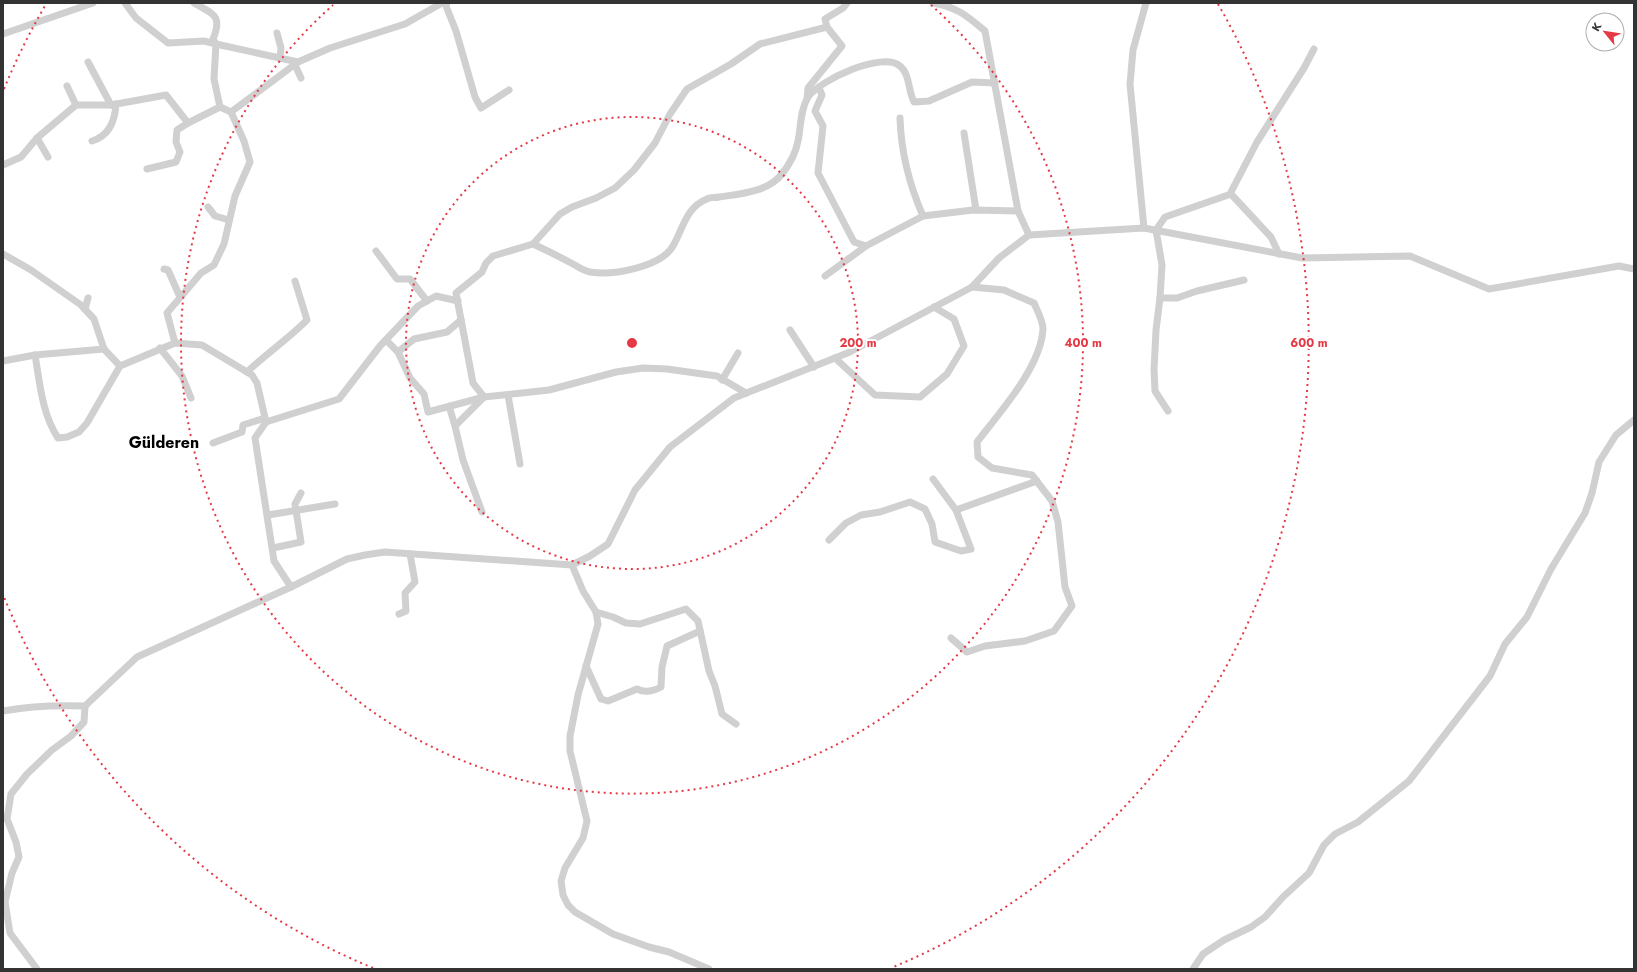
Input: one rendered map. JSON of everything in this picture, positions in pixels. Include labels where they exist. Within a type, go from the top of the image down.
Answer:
[{"type":"street","points":[[3,34],[93,3]]},
{"type":"street","points":[[125,3],[136,18],[168,43],[204,41],[280,58],[297,64]]},
{"type":"street","points":[[194,3],[215,15],[218,21],[217,30],[213,39],[216,44],[214,79],[220,107]]},
{"type":"street","points":[[231,112],[297,64],[330,48],[405,24],[442,3]]},
{"type":"street","points":[[447,3],[446,6],[456,31],[475,97],[481,108],[508,90]]},
{"type":"street","points":[[533,244],[589,272],[620,272],[639,268],[656,261],[668,253],[689,211],[707,198],[745,193],[767,187],[782,174],[795,150],[798,141],[803,108],[807,99],[808,88],[842,46],[827,27],[825,19],[843,8],[847,3]]},
{"type":"street","points":[[933,3],[957,6],[985,31],[1018,211],[1029,235]]},
{"type":"street","points":[[1144,228],[1130,84],[1133,50],[1146,3]]},
{"type":"street","points":[[484,397],[473,383],[456,294],[482,272],[486,263],[493,256],[533,244],[560,214],[615,188],[634,170],[655,143],[670,114],[687,89],[731,64],[760,44],[827,27]]},
{"type":"street","points":[[277,33],[281,48],[280,58]]},
{"type":"street","points":[[1231,194],[1232,188],[1257,142],[1304,68],[1314,49]]},
{"type":"street","points":[[88,62],[113,105],[115,115],[106,134],[101,138],[92,141]]},
{"type":"street","points":[[807,99],[825,83],[848,71],[864,65],[879,62],[891,62],[902,67],[907,75],[910,95],[914,102],[929,101],[972,82],[995,83]]},
{"type":"street","points":[[297,64],[301,78]]},
{"type":"street","points":[[67,86],[76,105]]},
{"type":"street","points":[[819,88],[822,95],[815,112],[822,126],[818,173],[854,242],[866,246]]},
{"type":"street","points":[[3,165],[21,157],[37,138],[76,105],[113,105],[166,95],[188,123]]},
{"type":"street","points":[[175,343],[167,313],[201,273],[214,266],[224,244],[235,196],[250,162],[244,141],[231,112],[220,107]]},
{"type":"street","points":[[147,169],[176,162],[180,152],[176,142],[177,130],[220,107]]},
{"type":"street","points":[[900,118],[903,153],[915,198],[923,216]]},
{"type":"street","points":[[964,133],[976,210]]},
{"type":"street","points":[[37,138],[48,157]]},
{"type":"street","points":[[1168,411],[1155,391],[1154,370],[1156,330],[1162,265],[1156,230],[1165,217],[1231,194]]},
{"type":"street","points":[[1231,194],[1271,237],[1279,254]]},
{"type":"street","points":[[208,207],[215,216],[230,220]]},
{"type":"street","points":[[825,276],[866,246],[923,216],[976,210],[1018,211]]},
{"type":"street","points":[[10,933],[5,902],[12,873],[19,857],[16,842],[7,819],[10,794],[27,774],[52,750],[71,736],[84,722],[85,706],[137,658],[347,560],[365,555],[385,552],[572,565],[590,556],[608,544],[634,490],[670,447],[734,398],[850,352],[972,287],[999,258],[1029,235],[1144,228],[1302,258],[1410,256],[1489,289],[1619,266],[1634,269]]},
{"type":"street","points":[[376,250],[397,279],[410,279],[427,301]]},
{"type":"street","points":[[3,254],[31,270],[81,304],[94,319],[104,349],[120,366]]},
{"type":"street","points":[[164,269],[168,270],[180,297]]},
{"type":"street","points":[[247,372],[266,354],[291,336],[307,320],[295,280]]},
{"type":"street","points":[[1160,298],[1177,298],[1197,291],[1244,280]]},
{"type":"street","points":[[951,638],[967,652],[985,646],[1025,641],[1054,631],[1072,606],[1065,588],[1058,522],[1052,501],[1032,475],[992,468],[978,457],[977,442],[1025,378],[1040,347],[1043,327],[1034,303],[1004,290],[972,287]]},
{"type":"street","points":[[213,443],[242,432],[243,425],[339,399],[386,340],[418,306],[436,296],[458,301]]},
{"type":"street","points":[[85,309],[88,298]]},
{"type":"street","points":[[835,358],[875,394],[920,397],[947,374],[964,346],[954,319],[934,307]]},
{"type":"street","points":[[398,352],[414,339],[447,332],[462,320]]},
{"type":"street","points":[[790,330],[814,367]]},
{"type":"street","points":[[386,340],[398,352],[410,378],[424,394],[428,412],[484,397],[549,390],[616,372],[644,368],[666,369],[717,376],[746,393]]},
{"type":"street","points":[[35,355],[46,414],[58,438],[67,437],[78,432],[87,423],[120,366],[175,343],[202,345],[252,375],[257,383],[265,420],[255,438],[274,561],[291,587]]},
{"type":"street","points":[[160,348],[182,376],[191,398]]},
{"type":"street","points":[[3,361],[35,355],[104,349]]},
{"type":"street","points":[[722,380],[738,353]]},
{"type":"street","points":[[508,395],[520,464]]},
{"type":"street","points":[[455,426],[484,397]]},
{"type":"street","points":[[449,406],[463,460],[482,512]]},
{"type":"street","points":[[1193,969],[1203,954],[1224,940],[1251,927],[1265,917],[1283,897],[1309,873],[1324,845],[1335,834],[1358,822],[1409,781],[1490,676],[1505,644],[1527,617],[1551,569],[1585,513],[1592,493],[1595,473],[1599,462],[1616,434],[1634,420]]},
{"type":"street","points":[[829,540],[846,523],[861,514],[880,512],[910,502],[925,509],[932,524],[935,542],[961,551],[971,549],[956,510],[933,478]]},
{"type":"street","points":[[956,510],[1037,481]]},
{"type":"street","points":[[273,548],[301,542],[295,504],[301,493]]},
{"type":"street","points":[[268,515],[335,504]]},
{"type":"street","points":[[399,614],[406,610],[405,593],[415,582],[410,554]]},
{"type":"street","points":[[572,565],[583,591],[596,612],[598,624],[572,722],[570,751],[587,821],[583,838],[565,868],[561,881],[563,896],[568,905],[575,912],[613,934],[649,948],[669,952],[710,969]]},
{"type":"street","points":[[596,612],[626,623],[640,624],[686,609],[698,621],[709,671],[715,686],[722,714],[736,724]]},
{"type":"street","points":[[586,666],[601,700],[608,701],[637,689],[644,692],[656,690],[661,687],[662,667],[667,646],[700,631]]},
{"type":"street","points":[[3,711],[17,708],[57,705],[85,706]]},
{"type":"street","points":[[3,928],[10,933],[37,969]]},
{"type":"district","name":"Gülderen","points":[[164,442]]}]
